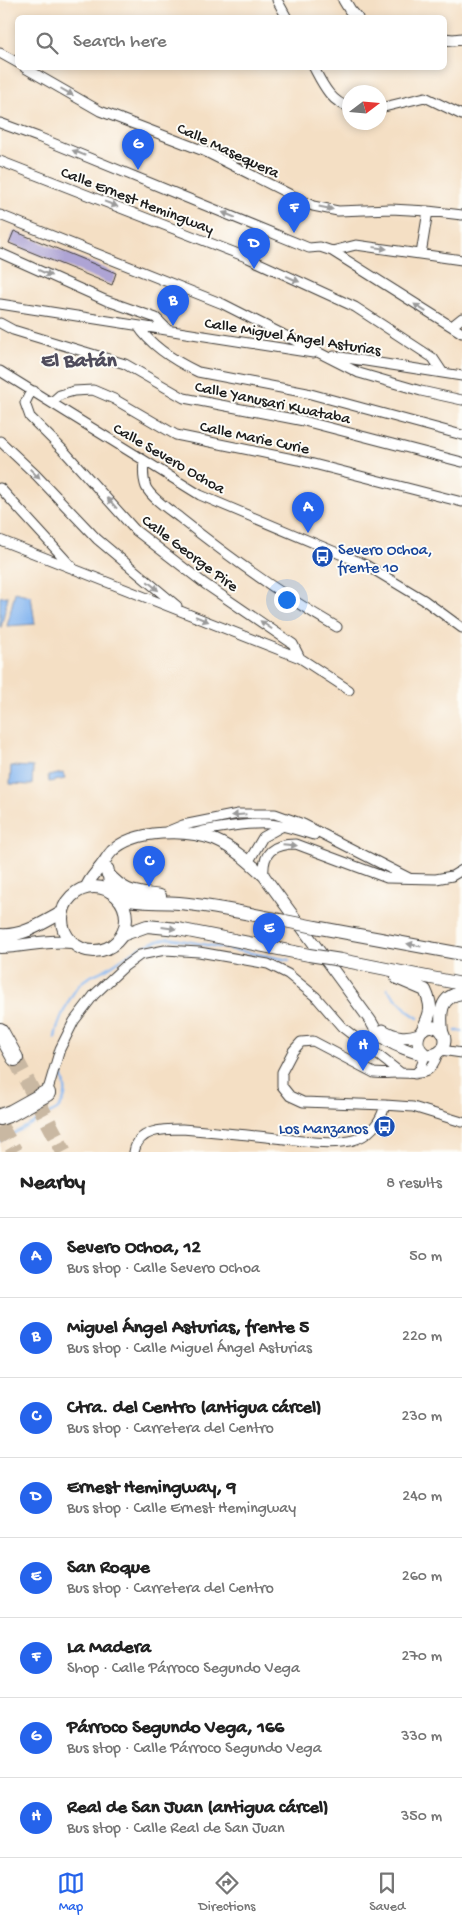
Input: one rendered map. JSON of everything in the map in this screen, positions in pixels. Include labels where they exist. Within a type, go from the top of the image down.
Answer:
[{"type":"highway","points":[[0,1032],[16,1058]]},
{"type":"highway","points":[[0,1117],[47,1093]]},
{"type":"main road","points":[[107,873],[121,888],[166,897],[178,902]]},
{"type":"main road","points":[[114,895],[123,906],[126,916],[122,935],[116,942],[108,948],[99,951],[89,951],[80,948],[72,942],[63,928],[63,912],[67,902],[74,894],[86,888],[98,887],[134,903],[178,902],[223,908],[462,954]]},
{"type":"main road","points":[[0,935],[35,928],[63,912]]},
{"type":"main road","points":[[122,935],[147,926],[178,930],[462,984]]},
{"type":"main road","points":[[0,947],[20,947],[56,940],[72,942]]},
{"type":"main road","points":[[367,966],[425,990],[431,1001],[430,1015],[421,1032]]},
{"type":"main road","points":[[443,1036],[440,1016],[445,1002],[454,994],[462,994]]},
{"type":"street","points":[[277,0],[285,15]]},
{"type":"street","points":[[344,0],[354,15]]},
{"type":"street","points":[[447,39],[462,39]]},
{"type":"street","points":[[0,53],[15,61]]},
{"type":"street","name":"Calle Masequera","points":[[28,70],[100,111],[204,151],[313,206],[338,211],[391,209],[428,211],[462,216]]},
{"type":"street","points":[[315,70],[327,92],[342,104]]},
{"type":"street","points":[[387,106],[425,97],[462,115]]},
{"type":"street","points":[[0,123],[310,248],[320,247],[332,252],[462,333]]},
{"type":"street","name":"Calle Ernest Hemingway","points":[[0,161],[246,257],[355,307],[433,358],[443,373]]},
{"type":"street","points":[[421,254],[428,211]]},
{"type":"street","points":[[0,215],[223,304],[359,373],[421,391],[462,400]]},
{"type":"street","points":[[332,252],[356,245],[462,260]]},
{"type":"street","points":[[0,253],[105,300],[156,318],[167,329]]},
{"type":"street","name":"Calle Miguel Ángel Asturias","points":[[0,304],[462,376]]},
{"type":"street","points":[[452,326],[462,318]]},
{"type":"street","name":"Calle Yanusari Kwataba","points":[[0,323],[12,330],[125,364],[184,398],[304,421],[462,462]]},
{"type":"street","points":[[138,326],[145,337],[186,367],[198,372],[306,393],[462,435]]},
{"type":"street","name":"Calle Severo Ochoa","points":[[0,372],[52,402],[200,495],[366,565],[424,600],[462,628]]},
{"type":"street","name":"Calle Marie Curie","points":[[52,402],[60,395],[74,391],[93,390],[114,399],[176,435],[298,460],[462,502]]},
{"type":"street","name":"Calle George Pire","points":[[34,391],[30,393],[25,403],[30,417],[65,452],[135,530],[205,584],[293,644],[300,658]]},
{"type":"street","points":[[0,441],[36,475],[97,539],[182,610]]},
{"type":"street","points":[[144,461],[143,472],[147,489],[158,501],[230,557],[291,600],[337,627]]},
{"type":"street","points":[[0,488],[75,570]]},
{"type":"street","points":[[0,540],[300,658],[349,690]]},
{"type":"street","points":[[86,888],[89,880],[113,850],[128,841],[146,835],[165,832],[183,825],[238,814],[275,814],[303,824],[409,878]]},
{"type":"street","points":[[189,834],[212,829],[267,824],[283,826],[336,842]]},
{"type":"street","points":[[249,861],[263,836],[283,826],[303,824]]},
{"type":"street","points":[[165,832],[214,839],[249,861],[264,876],[378,1033],[387,1040],[398,1047],[432,1053],[462,1052]]},
{"type":"street","points":[[264,876],[263,867],[265,860],[271,849],[281,844],[296,844],[387,878],[436,879],[452,876],[462,870]]},
{"type":"street","points":[[113,850],[108,863],[107,873],[114,895]]},
{"type":"street","points":[[47,1093],[64,1042],[74,1021],[94,995],[125,966],[140,955],[165,950],[199,952],[268,964],[288,974],[316,997],[342,1027],[400,1073]]},
{"type":"street","points":[[370,1020],[393,1036],[411,1037],[430,1027],[436,1028],[462,1052]]},
{"type":"street","points":[[421,1032],[417,1040],[418,1046],[432,1053],[435,1061],[425,1072],[408,1075],[374,1072],[313,1041],[301,1042],[293,1051],[282,1072],[282,1086],[290,1096],[303,1102],[385,1104],[413,1108],[462,1122]]},
{"type":"street","points":[[432,1053],[444,1047],[443,1036]]},
{"type":"street","points":[[134,1152],[135,1146],[147,1133],[162,1128],[318,1142],[350,1141],[363,1136],[374,1127],[382,1118],[385,1104]]},
{"type":"water","points":[[15,592],[31,596],[35,624],[7,626]]},
{"type":"water","points":[[8,596],[1,628],[0,628],[0,597]]},
{"type":"water","points":[[11,766],[33,767],[32,785],[10,784]]},
{"type":"water","points":[[63,773],[65,779],[49,782],[48,776]]},
{"type":"building","points":[[14,231],[116,273],[112,285],[9,243]]},
{"type":"waterway","points":[[55,1038],[64,1010],[75,990],[82,982],[151,943],[169,938],[289,960]]},
{"type":"waterway","points":[[387,989],[409,1012],[418,1018]]},
{"type":"waterway","points":[[456,1031],[462,1031]]},
{"type":"waterway","points":[[0,1141],[57,1110],[65,1095],[61,1069]]},
{"type":"tunnel","points":[[15,1058],[64,1152]]},
{"type":"tunnel","points":[[0,1126],[15,1152]]},
{"type":"place","name":"Párroco Segundo Vega, 166","points":[[138,170]]},
{"type":"place","name":"La Madera","points":[[294,233]]},
{"type":"place","name":"Ernest Hemingway, 9","points":[[254,269]]},
{"type":"place","name":"Miguel Ángel Asturias, frente 5","points":[[173,326]]},
{"type":"place","name":"Severo Ochoa, 12","points":[[308,533]]},
{"type":"place","name":"Severo Ochoa, frente 10","points":[[322,557]]},
{"type":"place","name":"Ctra. del Centro (antigua cárcel)","points":[[149,887]]},
{"type":"place","name":"San Roque","points":[[269,954]]},
{"type":"place","name":"Real de San Juan (antigua cárcel)","points":[[363,1071]]},
{"type":"place","name":"Los Manzanos","points":[[384,1127]]},
{"type":"district","name":"El Batán","points":[[79,359]]}]
